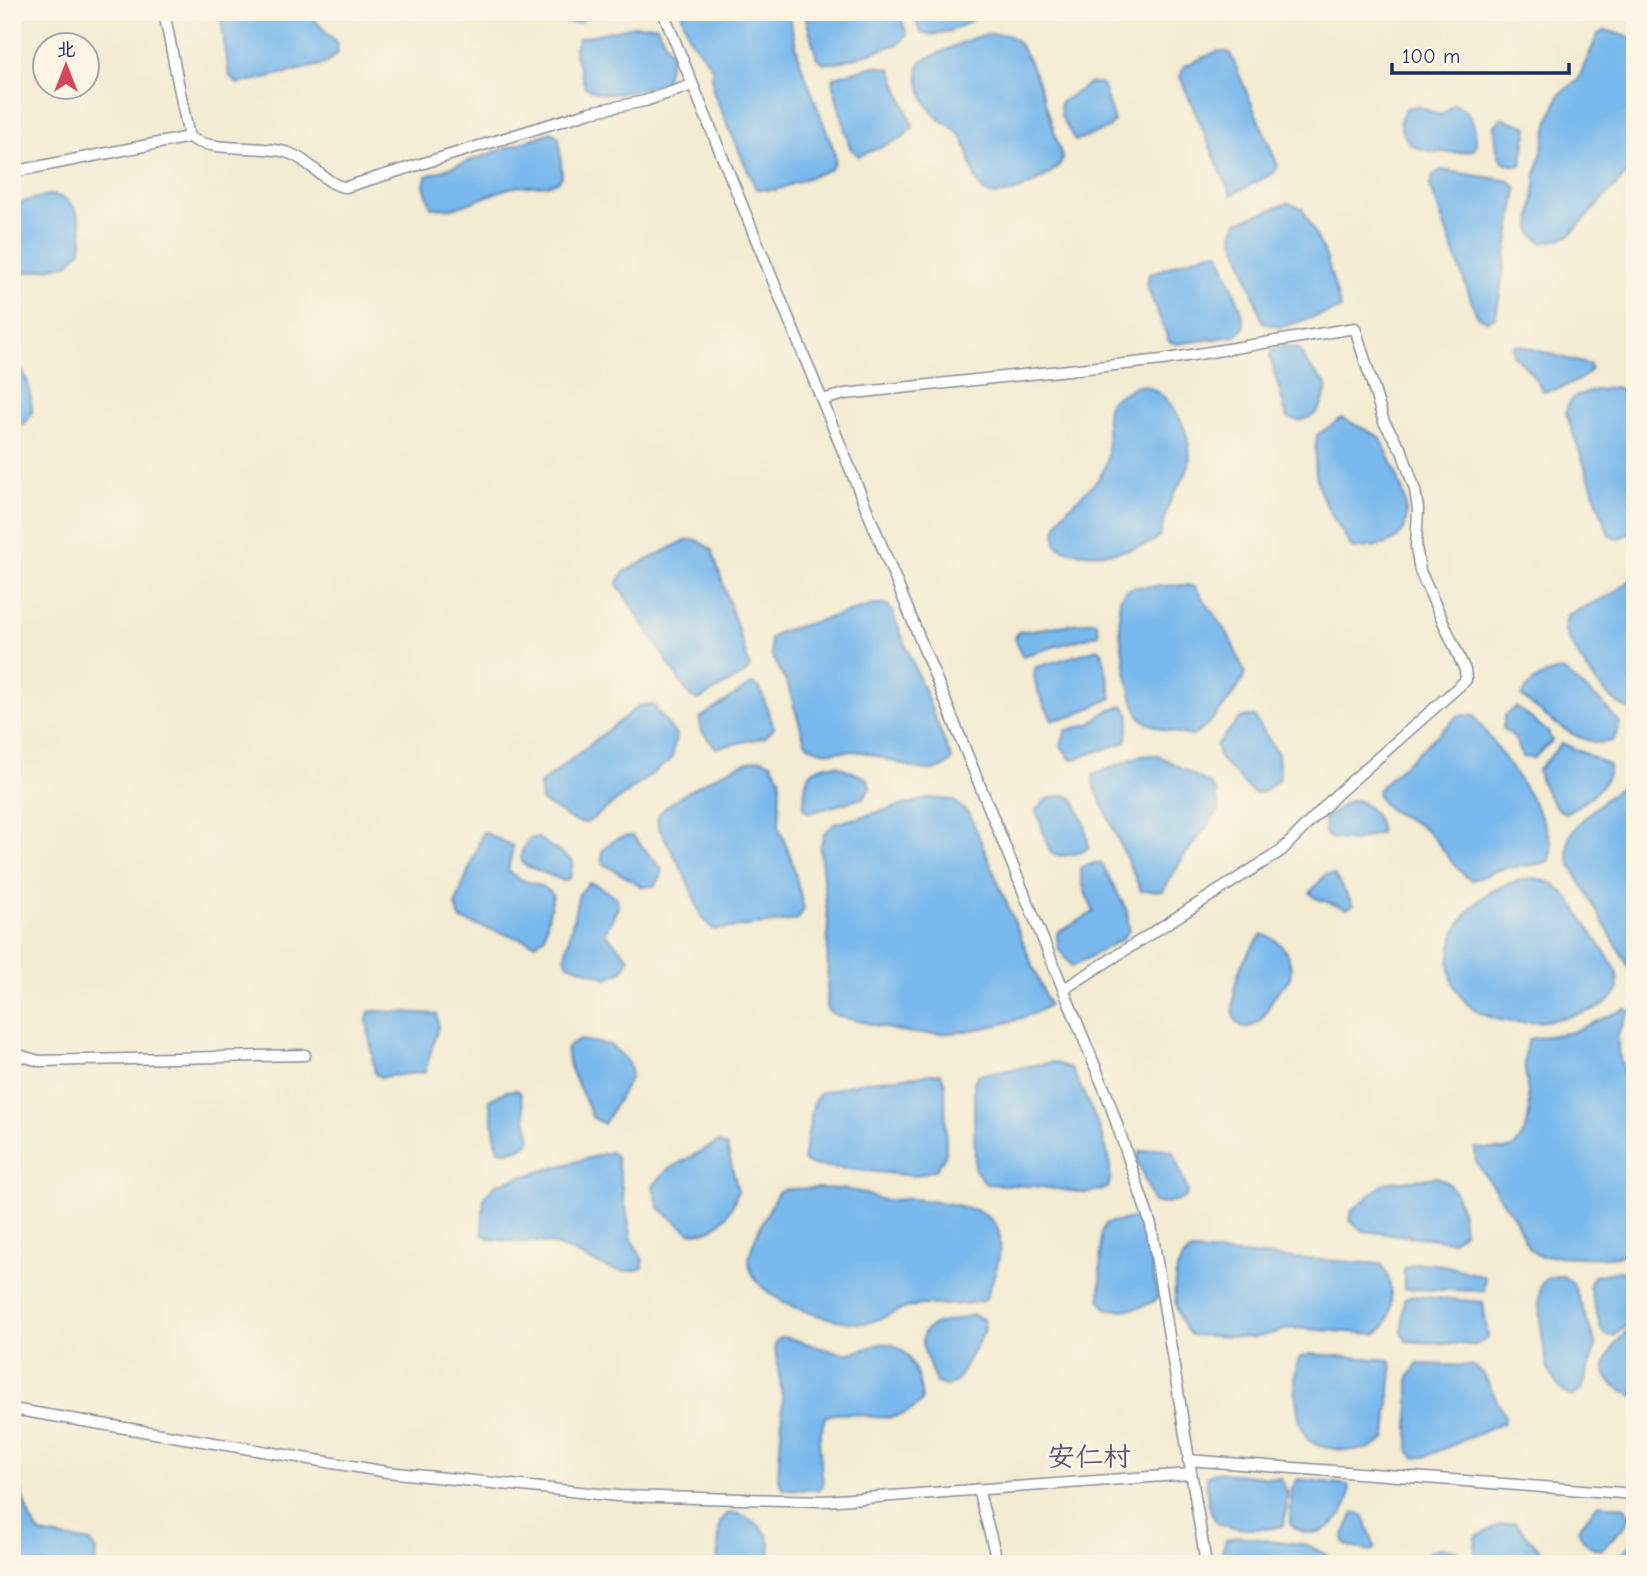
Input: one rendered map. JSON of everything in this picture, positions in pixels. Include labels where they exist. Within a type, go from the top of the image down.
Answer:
[{"type":"street","points":[[164,12],[189,137]]},
{"type":"street","points":[[663,12],[1108,1098],[1151,1225],[1206,1564]]},
{"type":"street","points":[[12,172],[189,137],[205,144],[286,152],[307,162],[337,186],[346,187],[590,112],[645,102],[692,85]]},
{"type":"street","points":[[822,400],[845,394],[1162,360],[1355,328],[1384,422],[1402,451],[1415,489],[1418,509],[1416,547],[1420,571],[1465,670],[1466,680],[1327,804],[1281,851],[1064,989]]},
{"type":"street","points":[[12,1053],[38,1061],[305,1055]]},
{"type":"street","points":[[12,1409],[387,1472],[618,1496],[708,1496],[792,1501],[1190,1474]]},
{"type":"street","points":[[1188,1460],[1635,1494]]},
{"type":"street","points":[[978,1489],[998,1564]]},
{"type":"water","points":[[220,12],[307,12],[336,42],[338,53],[325,64],[237,84],[229,75]]},
{"type":"water","points":[[558,12],[589,12],[581,21],[570,23],[562,21]]},
{"type":"water","points":[[681,12],[788,12],[800,62],[835,153],[831,169],[776,190],[756,189],[713,92],[712,67],[689,37]]},
{"type":"water","points":[[804,12],[899,12],[907,34],[899,44],[837,63],[824,63],[817,58]]},
{"type":"water","points":[[912,12],[987,12],[955,29],[929,35],[921,33]]},
{"type":"water","points":[[656,25],[672,55],[665,82],[614,94],[604,94],[585,87],[574,50],[579,38],[634,26]]},
{"type":"water","points":[[1606,30],[1635,39],[1635,165],[1569,236],[1543,243],[1532,234],[1531,228],[1536,175],[1550,117],[1560,94],[1578,80],[1598,34]]},
{"type":"water","points":[[991,34],[1011,37],[1024,51],[1037,80],[1063,159],[1050,173],[1027,187],[1002,194],[992,194],[979,186],[965,142],[957,131],[935,115],[925,101],[918,76],[921,61],[973,38]]},
{"type":"water","points":[[1218,51],[1230,53],[1278,166],[1274,173],[1231,195],[1180,77],[1184,66]]},
{"type":"water","points":[[874,66],[891,69],[913,127],[901,139],[859,156],[850,148],[832,81],[834,77]]},
{"type":"water","points":[[1089,84],[1102,84],[1114,121],[1109,128],[1075,141],[1061,116],[1060,103]]},
{"type":"water","points":[[1454,104],[1466,111],[1473,122],[1475,149],[1461,152],[1434,151],[1418,148],[1407,140],[1400,119],[1406,108],[1418,106],[1441,115]]},
{"type":"water","points":[[1502,118],[1528,127],[1521,165],[1506,163],[1498,154],[1495,125]]},
{"type":"water","points":[[552,132],[559,138],[562,175],[559,181],[505,189],[453,208],[431,207],[424,185],[426,176]]},
{"type":"water","points":[[1441,170],[1510,181],[1517,189],[1496,316],[1487,321],[1477,316],[1430,186],[1433,175]]},
{"type":"water","points":[[48,195],[58,196],[73,206],[82,230],[81,250],[67,265],[12,275],[12,205]]},
{"type":"water","points":[[1288,203],[1302,208],[1326,256],[1341,309],[1281,327],[1263,323],[1233,235],[1237,222]]},
{"type":"water","points":[[1210,252],[1219,252],[1242,312],[1244,328],[1235,336],[1176,344],[1169,341],[1147,286],[1149,274]]},
{"type":"water","points":[[1518,345],[1590,365],[1591,369],[1582,378],[1569,384],[1543,391],[1529,370],[1513,355],[1513,346]]},
{"type":"water","points":[[1280,346],[1299,349],[1309,366],[1326,384],[1321,406],[1303,420],[1287,417],[1270,356],[1272,351]]},
{"type":"water","points":[[12,360],[26,377],[30,391],[32,413],[24,425],[12,426]]},
{"type":"water","points":[[1137,385],[1149,387],[1169,403],[1183,427],[1190,452],[1188,468],[1171,499],[1160,536],[1139,547],[1108,553],[1065,549],[1056,544],[1058,522],[1071,505],[1095,483],[1105,466],[1110,401]]},
{"type":"water","points":[[1615,387],[1635,394],[1635,531],[1617,539],[1609,535],[1566,413],[1568,405],[1577,396]]},
{"type":"water","points":[[1342,418],[1380,437],[1401,486],[1405,500],[1405,526],[1400,535],[1384,544],[1353,549],[1322,496],[1315,469],[1317,435]]},
{"type":"water","points":[[686,540],[697,540],[712,550],[750,667],[746,673],[698,700],[689,695],[617,584],[624,572]]},
{"type":"water","points":[[1635,577],[1635,711],[1613,700],[1603,690],[1564,631],[1567,615],[1611,595]]},
{"type":"water","points":[[1188,585],[1195,587],[1228,634],[1245,673],[1223,708],[1192,736],[1158,727],[1141,718],[1132,696],[1119,621],[1121,597],[1128,589]]},
{"type":"water","points":[[874,605],[888,605],[892,611],[952,760],[943,768],[924,770],[863,752],[824,751],[810,747],[805,742],[788,686],[772,656],[770,639],[779,632]]},
{"type":"water","points":[[1093,621],[1097,623],[1099,634],[1022,656],[1015,638],[1018,632]]},
{"type":"water","points":[[1098,649],[1102,651],[1112,698],[1073,716],[1052,720],[1036,687],[1036,667]]},
{"type":"water","points":[[1563,670],[1601,702],[1620,723],[1614,740],[1603,743],[1578,736],[1552,721],[1521,696],[1539,678]]},
{"type":"water","points":[[752,684],[760,688],[774,728],[765,737],[716,748],[701,730],[700,718]]},
{"type":"water","points":[[640,705],[653,705],[676,735],[672,759],[587,823],[576,822],[541,801],[540,784]]},
{"type":"water","points":[[1124,706],[1130,716],[1126,742],[1071,760],[1061,745],[1066,730],[1090,724],[1110,709]]},
{"type":"water","points":[[1516,707],[1548,732],[1552,741],[1534,758],[1523,757],[1514,737],[1503,728],[1505,716]]},
{"type":"water","points":[[1459,715],[1474,716],[1524,788],[1547,831],[1551,848],[1548,861],[1499,870],[1471,880],[1458,869],[1426,830],[1384,805],[1377,790]]},
{"type":"water","points":[[1254,716],[1278,754],[1280,778],[1265,791],[1254,794],[1220,759],[1216,745],[1240,718]]},
{"type":"water","points":[[1562,743],[1609,765],[1608,773],[1600,787],[1565,813],[1560,811],[1548,795],[1538,770]]},
{"type":"water","points":[[1158,755],[1210,784],[1216,792],[1219,810],[1184,856],[1163,891],[1141,891],[1093,783],[1093,775],[1140,756]]},
{"type":"water","points":[[762,759],[771,763],[780,778],[779,827],[791,858],[804,909],[798,919],[790,921],[714,930],[701,916],[685,875],[658,826],[658,818],[670,804],[709,779]]},
{"type":"water","points":[[837,765],[868,779],[870,788],[863,798],[809,813],[804,807],[807,780],[818,767]]},
{"type":"water","points":[[1635,781],[1635,978],[1571,866],[1568,849],[1572,832],[1579,824],[1619,789]]},
{"type":"water","points":[[1064,795],[1073,798],[1085,824],[1089,847],[1076,854],[1059,855],[1050,852],[1036,810],[1047,799]]},
{"type":"water","points":[[930,798],[953,800],[970,815],[1049,1005],[1036,1012],[983,1028],[928,1034],[886,1028],[840,1017],[827,1010],[828,922],[820,849],[824,834],[834,824]]},
{"type":"water","points":[[1356,800],[1373,813],[1379,823],[1380,833],[1354,841],[1330,838],[1325,833],[1324,819],[1349,801]]},
{"type":"water","points":[[483,832],[513,846],[508,870],[513,875],[543,887],[553,895],[544,937],[536,944],[461,920],[455,906]]},
{"type":"water","points":[[633,836],[662,869],[661,877],[654,886],[643,887],[602,863],[602,851],[609,844],[619,838]]},
{"type":"water","points":[[531,838],[538,838],[573,861],[570,878],[564,881],[524,865],[522,850]]},
{"type":"water","points":[[1102,864],[1127,911],[1129,930],[1122,939],[1072,967],[1058,948],[1057,933],[1094,912],[1084,890],[1081,867]]},
{"type":"water","points":[[1334,874],[1353,905],[1347,909],[1315,898],[1310,893],[1325,875]]},
{"type":"water","points":[[1535,878],[1554,884],[1569,898],[1617,971],[1618,990],[1607,1002],[1586,1012],[1562,1018],[1512,1022],[1478,1011],[1457,991],[1450,964],[1454,935],[1471,909],[1498,888]]},
{"type":"water","points":[[589,883],[617,898],[618,907],[605,933],[629,958],[623,971],[607,978],[568,964],[565,956],[579,894]]},
{"type":"water","points":[[1262,935],[1280,944],[1288,956],[1290,977],[1262,1019],[1243,1028],[1234,1018],[1235,983],[1242,964]]},
{"type":"water","points":[[1625,1009],[1630,1011],[1618,1034],[1618,1051],[1632,1101],[1635,1167],[1630,1201],[1635,1224],[1635,1250],[1612,1256],[1541,1257],[1529,1249],[1515,1219],[1476,1162],[1475,1148],[1513,1148],[1523,1136],[1529,1109],[1525,1053],[1529,1039],[1572,1032]]},
{"type":"water","points":[[369,1012],[437,1014],[438,1027],[425,1072],[381,1077],[375,1074],[367,1019]]},
{"type":"water","points":[[580,1040],[610,1045],[625,1058],[631,1069],[630,1079],[604,1124],[592,1117],[569,1062],[567,1047]]},
{"type":"water","points":[[1053,1062],[1071,1068],[1092,1110],[1109,1161],[1108,1188],[1087,1193],[1033,1186],[986,1184],[975,1170],[974,1082],[978,1075]]},
{"type":"water","points":[[941,1073],[945,1083],[946,1154],[937,1169],[915,1176],[810,1165],[803,1160],[814,1102],[820,1093],[862,1082]]},
{"type":"water","points":[[506,1091],[520,1092],[531,1140],[516,1150],[498,1150],[489,1100]]},
{"type":"water","points":[[718,1142],[727,1147],[738,1191],[721,1222],[707,1231],[689,1232],[659,1208],[653,1186],[667,1170]]},
{"type":"water","points":[[1160,1148],[1173,1152],[1188,1192],[1185,1198],[1163,1204],[1153,1202],[1137,1159],[1140,1152]]},
{"type":"water","points":[[610,1152],[616,1156],[632,1240],[643,1260],[643,1268],[619,1271],[551,1244],[504,1241],[482,1234],[484,1198],[496,1184]]},
{"type":"water","points":[[1437,1177],[1455,1192],[1460,1208],[1464,1232],[1451,1241],[1363,1231],[1349,1220],[1352,1210],[1385,1183]]},
{"type":"water","points":[[785,1189],[847,1189],[882,1199],[941,1202],[981,1212],[993,1221],[999,1233],[1000,1250],[985,1300],[915,1306],[864,1323],[814,1314],[778,1298],[763,1288],[753,1275],[749,1261],[752,1246],[765,1217],[778,1192]]},
{"type":"water","points":[[1134,1218],[1145,1230],[1158,1297],[1148,1304],[1134,1308],[1106,1308],[1100,1299],[1101,1232],[1107,1223]]},
{"type":"water","points":[[1192,1251],[1381,1264],[1386,1271],[1391,1291],[1387,1322],[1375,1334],[1293,1328],[1254,1338],[1191,1335],[1179,1318],[1175,1279],[1184,1257]]},
{"type":"water","points":[[1417,1263],[1444,1265],[1485,1277],[1484,1291],[1404,1289],[1404,1268]]},
{"type":"water","points":[[1619,1271],[1631,1273],[1635,1282],[1635,1318],[1614,1336],[1606,1335],[1601,1329],[1589,1286],[1594,1276]]},
{"type":"water","points":[[1563,1276],[1573,1283],[1596,1345],[1582,1390],[1573,1397],[1561,1389],[1547,1366],[1539,1310],[1543,1282],[1550,1277]]},
{"type":"water","points":[[1411,1296],[1483,1302],[1488,1338],[1476,1345],[1406,1341],[1402,1332],[1404,1300]]},
{"type":"water","points":[[974,1315],[983,1319],[985,1330],[956,1382],[946,1386],[936,1383],[924,1350],[925,1332],[940,1323]]},
{"type":"water","points":[[1635,1324],[1635,1397],[1612,1383],[1605,1370],[1613,1348]]},
{"type":"water","points":[[782,1337],[846,1353],[882,1344],[892,1345],[907,1355],[919,1383],[922,1401],[910,1411],[898,1416],[886,1418],[837,1414],[825,1417],[819,1440],[823,1486],[817,1490],[783,1489],[778,1479],[783,1401],[775,1348],[776,1341]]},
{"type":"water","points":[[1311,1354],[1390,1360],[1392,1368],[1386,1437],[1380,1443],[1348,1450],[1326,1447],[1308,1440],[1298,1411],[1295,1375],[1300,1357]]},
{"type":"water","points":[[1418,1364],[1473,1366],[1483,1373],[1505,1416],[1503,1423],[1425,1457],[1414,1458],[1409,1451],[1409,1376]]},
{"type":"water","points":[[12,1471],[17,1474],[26,1507],[38,1530],[46,1535],[91,1542],[96,1552],[95,1564],[12,1564]]},
{"type":"water","points":[[1215,1472],[1281,1479],[1288,1493],[1284,1525],[1250,1529],[1218,1523],[1212,1514],[1207,1493],[1208,1475]]},
{"type":"water","points":[[1298,1479],[1348,1485],[1346,1506],[1332,1525],[1322,1531],[1300,1531],[1290,1523],[1292,1488]]},
{"type":"water","points":[[1598,1504],[1625,1507],[1630,1515],[1626,1524],[1602,1550],[1587,1543],[1578,1529]]},
{"type":"water","points":[[1354,1513],[1364,1516],[1375,1548],[1372,1551],[1350,1547],[1344,1542],[1344,1535]]},
{"type":"water","points":[[726,1514],[742,1515],[765,1531],[770,1548],[770,1564],[717,1564],[720,1523]]},
{"type":"water","points":[[1514,1522],[1541,1551],[1541,1562],[1482,1564],[1475,1552],[1476,1537],[1496,1526]]},
{"type":"water","points":[[1237,1536],[1308,1545],[1342,1564],[1226,1564],[1222,1551],[1226,1540]]},
{"type":"water","points":[[1635,1539],[1635,1564],[1614,1564],[1616,1560]]},
{"type":"water","points":[[1442,1547],[1458,1551],[1469,1564],[1416,1564],[1426,1553]]},
{"type":"district","name":"安仁村","points":[[1089,1457]]}]
